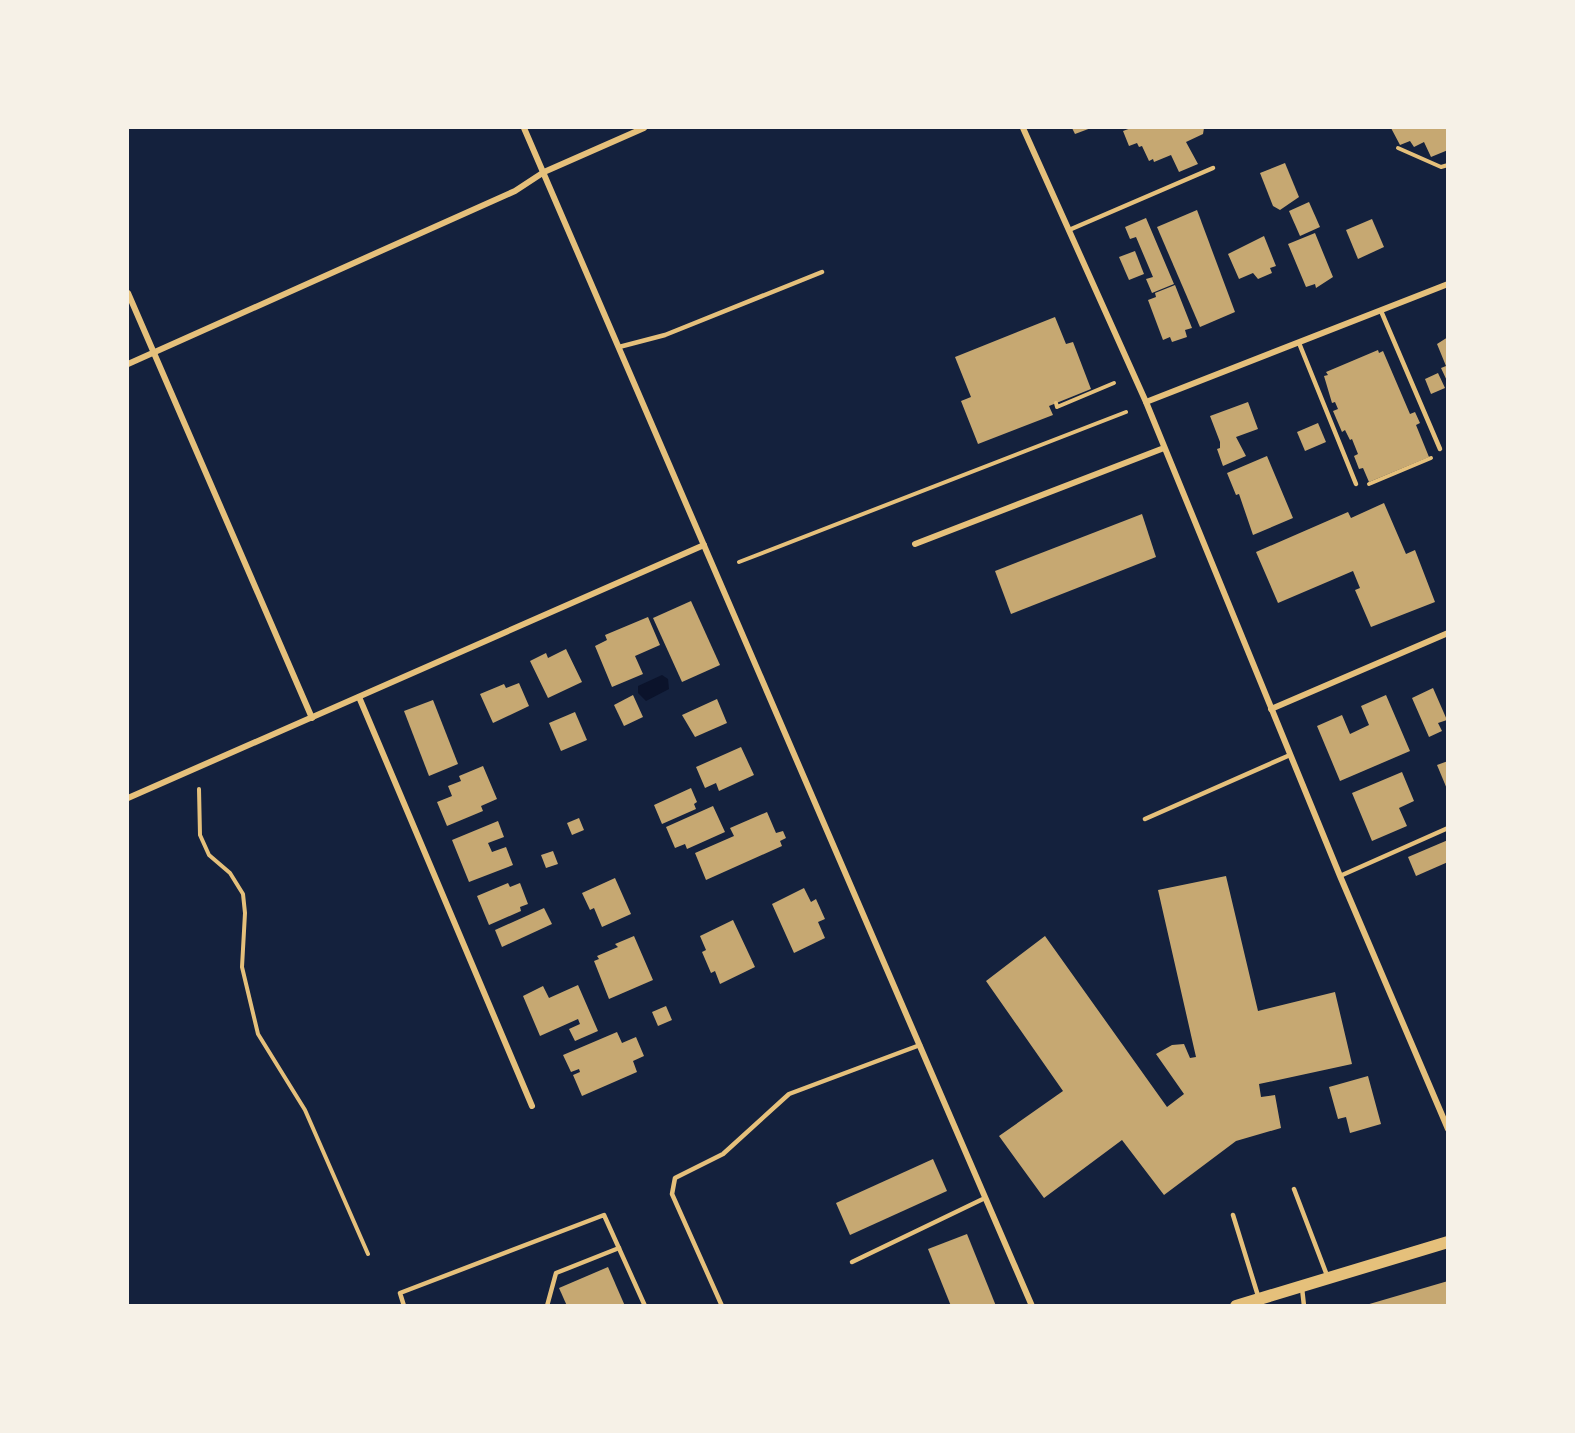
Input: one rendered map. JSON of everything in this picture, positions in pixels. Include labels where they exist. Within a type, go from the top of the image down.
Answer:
[{"type":"main road","points":[[1236,1305],[1448,1242]]},
{"type":"street","points":[[524,128],[1032,1305]]},
{"type":"street","points":[[128,364],[515,191],[544,172],[644,128]]},
{"type":"street","points":[[1023,128],[1146,402],[1290,756],[1448,1130]]},
{"type":"street","points":[[1146,402],[1448,284]]},
{"type":"street","points":[[128,293],[312,718]]},
{"type":"street","points":[[915,544],[1164,448]]},
{"type":"street","points":[[128,798],[705,546]]},
{"type":"street","points":[[1271,709],[1448,633]]},
{"type":"street","points":[[359,697],[532,1106]]},
{"type":"lane","points":[[1069,230],[1213,168]]},
{"type":"lane","points":[[619,347],[665,335],[822,272]]},
{"type":"lane","points":[[1381,311],[1440,449]]},
{"type":"lane","points":[[1299,343],[1356,484]]},
{"type":"lane","points":[[1145,819],[1290,756]]},
{"type":"lane","points":[[1340,876],[1448,828]]},
{"type":"lane","points":[[722,1305],[672,1194],[675,1178],[723,1154],[789,1094],[920,1045]]},
{"type":"lane","points":[[1294,1189],[1328,1278]]},
{"type":"lane","points":[[852,1262],[985,1198]]},
{"type":"lane","points":[[404,1305],[400,1293],[604,1215],[645,1305]]},
{"type":"lane","points":[[1233,1215],[1259,1299]]},
{"type":"lane","points":[[547,1305],[556,1273],[619,1248]]},
{"type":"lane","points":[[1302,1286],[1304,1305]]},
{"type":"path","points":[[1398,148],[1441,167],[1448,165]]},
{"type":"path","points":[[1056,403],[1058,407],[1114,383]]},
{"type":"path","points":[[739,562],[1126,412]]},
{"type":"path","points":[[1356,484],[1373,484],[1429,460],[1440,449]]},
{"type":"path","points":[[199,789],[200,835],[208,855],[230,873],[243,894],[245,913],[242,967],[258,1034],[305,1110],[368,1254]]},
{"type":"water","points":[[662,675],[668,679],[669,689],[646,701],[638,693],[638,686]]},
{"type":"building","points":[[1072,128],[1091,128],[1075,134]]},
{"type":"building","points":[[1131,128],[1204,128],[1203,134],[1186,142],[1198,164],[1179,172],[1171,155],[1154,162],[1153,159],[1149,161],[1142,146],[1139,147],[1137,143],[1129,146],[1123,131]]},
{"type":"building","points":[[1391,128],[1448,128],[1448,150],[1431,157],[1424,142],[1414,147],[1410,141],[1400,145]]},
{"type":"building","points":[[1285,163],[1299,197],[1280,210],[1273,206],[1260,173]]},
{"type":"building","points":[[1309,202],[1320,227],[1300,236],[1289,211]]},
{"type":"building","points":[[1197,210],[1235,312],[1200,327],[1157,227]]},
{"type":"building","points":[[1146,218],[1174,284],[1152,293],[1146,279],[1153,277],[1136,237],[1130,239],[1125,227]]},
{"type":"building","points":[[1372,219],[1384,247],[1358,259],[1346,230]]},
{"type":"building","points":[[1315,233],[1333,277],[1316,288],[1315,284],[1306,287],[1288,244]]},
{"type":"building","points":[[1264,236],[1276,266],[1270,268],[1272,273],[1258,279],[1253,273],[1239,279],[1228,254]]},
{"type":"building","points":[[1135,251],[1144,274],[1129,280],[1119,257]]},
{"type":"building","points":[[1175,285],[1192,328],[1185,330],[1187,337],[1172,342],[1170,337],[1163,340],[1148,300],[1156,297],[1155,293]]},
{"type":"building","points":[[1055,317],[1066,344],[1073,342],[1091,389],[1049,406],[1053,415],[978,444],[961,401],[971,397],[955,357]]},
{"type":"building","points":[[1448,337],[1448,383],[1441,368],[1446,366],[1437,344]]},
{"type":"building","points":[[1378,350],[1379,353],[1383,351],[1410,414],[1415,412],[1420,423],[1416,425],[1429,457],[1369,482],[1363,468],[1359,469],[1354,456],[1358,454],[1352,439],[1350,440],[1345,430],[1342,432],[1333,411],[1338,409],[1335,402],[1332,403],[1324,376],[1328,375],[1326,372]]},
{"type":"building","points":[[1438,373],[1445,388],[1431,394],[1425,379]]},
{"type":"building","points":[[1248,402],[1258,429],[1236,437],[1246,456],[1223,466],[1217,449],[1220,448],[1220,442],[1210,416]]},
{"type":"building","points":[[1318,423],[1326,442],[1305,451],[1297,432]]},
{"type":"building","points":[[1267,456],[1293,518],[1253,535],[1239,494],[1236,495],[1227,473]]},
{"type":"building","points":[[1384,503],[1406,554],[1415,550],[1435,602],[1371,627],[1355,590],[1360,588],[1353,571],[1278,603],[1256,552],[1348,512],[1351,518]]},
{"type":"building","points":[[1142,514],[1156,557],[1011,614],[995,571]]},
{"type":"building","points":[[691,601],[720,665],[682,682],[653,618]]},
{"type":"building","points":[[648,617],[660,645],[635,656],[643,674],[612,687],[595,646],[607,640],[605,635]]},
{"type":"building","points":[[566,649],[582,682],[548,698],[530,661],[546,653],[548,658]]},
{"type":"building","points":[[519,683],[529,706],[493,723],[480,694],[504,684],[506,688]]},
{"type":"building","points":[[1433,688],[1447,720],[1438,723],[1442,731],[1429,737],[1412,698]]},
{"type":"building","points":[[633,695],[643,717],[624,726],[614,705]]},
{"type":"building","points":[[1386,695],[1410,751],[1340,781],[1317,726],[1342,715],[1350,734],[1369,725],[1361,706]]},
{"type":"building","points":[[717,699],[727,723],[695,737],[682,715]]},
{"type":"building","points":[[433,700],[458,764],[429,776],[404,711]]},
{"type":"building","points":[[575,712],[587,740],[561,751],[549,723]]},
{"type":"building","points":[[741,747],[754,775],[719,791],[716,783],[705,788],[696,767]]},
{"type":"building","points":[[1448,761],[1448,789],[1447,789],[1437,765]]},
{"type":"building","points":[[483,766],[497,799],[481,806],[483,811],[447,826],[437,802],[452,796],[448,786],[461,781],[459,776]]},
{"type":"building","points":[[1402,772],[1414,801],[1399,808],[1407,826],[1372,841],[1352,793]]},
{"type":"building","points":[[691,788],[697,802],[694,804],[696,809],[662,824],[654,805]]},
{"type":"building","points":[[713,806],[725,832],[687,849],[685,844],[675,848],[666,827]]},
{"type":"building","points":[[767,812],[776,833],[783,831],[786,838],[780,841],[782,846],[706,880],[695,853],[734,836],[730,828]]},
{"type":"building","points":[[579,818],[584,830],[572,835],[567,823]]},
{"type":"building","points":[[498,821],[504,837],[488,843],[492,852],[506,847],[513,865],[469,882],[452,840]]},
{"type":"building","points":[[1448,840],[1448,862],[1416,876],[1408,857]]},
{"type":"building","points":[[553,851],[558,864],[546,868],[541,855]]},
{"type":"building","points":[[1226,876],[1258,1011],[1335,992],[1352,1064],[1259,1084],[1261,1097],[1275,1095],[1281,1128],[1236,1141],[1164,1195],[1122,1140],[1044,1198],[999,1136],[1063,1091],[986,981],[1045,936],[1167,1107],[1184,1094],[1156,1054],[1172,1045],[1184,1044],[1190,1058],[1196,1057],[1158,890]]},
{"type":"building","points":[[615,878],[631,914],[602,927],[594,908],[590,910],[582,893]]},
{"type":"building","points":[[508,883],[510,887],[520,883],[528,904],[520,907],[521,911],[489,925],[477,896]]},
{"type":"building","points":[[804,888],[811,902],[816,899],[825,919],[818,922],[825,938],[794,953],[772,904]]},
{"type":"building","points":[[544,908],[552,924],[502,947],[495,930]]},
{"type":"building","points":[[733,920],[755,967],[720,984],[715,971],[711,973],[702,952],[706,950],[700,936]]},
{"type":"building","points":[[634,936],[653,980],[609,999],[594,961],[599,959],[597,956],[618,947],[615,944]]},
{"type":"building","points":[[578,985],[598,1031],[575,1041],[569,1029],[580,1024],[578,1019],[540,1036],[523,996],[543,986],[549,998]]},
{"type":"building","points":[[666,1006],[672,1020],[658,1026],[652,1012]]},
{"type":"building","points":[[617,1032],[622,1043],[636,1037],[644,1056],[633,1061],[637,1072],[582,1096],[573,1075],[580,1072],[579,1069],[571,1072],[563,1055]]},
{"type":"building","points":[[1368,1076],[1381,1124],[1350,1133],[1346,1117],[1338,1119],[1329,1087]]},
{"type":"building","points":[[933,1159],[947,1191],[850,1235],[836,1203]]},
{"type":"building","points":[[967,1234],[996,1306],[951,1306],[928,1249]]},
{"type":"building","points":[[608,1267],[625,1306],[567,1306],[559,1288]]},
{"type":"building","points":[[1448,1281],[1448,1306],[1366,1306],[1366,1305]]}]
